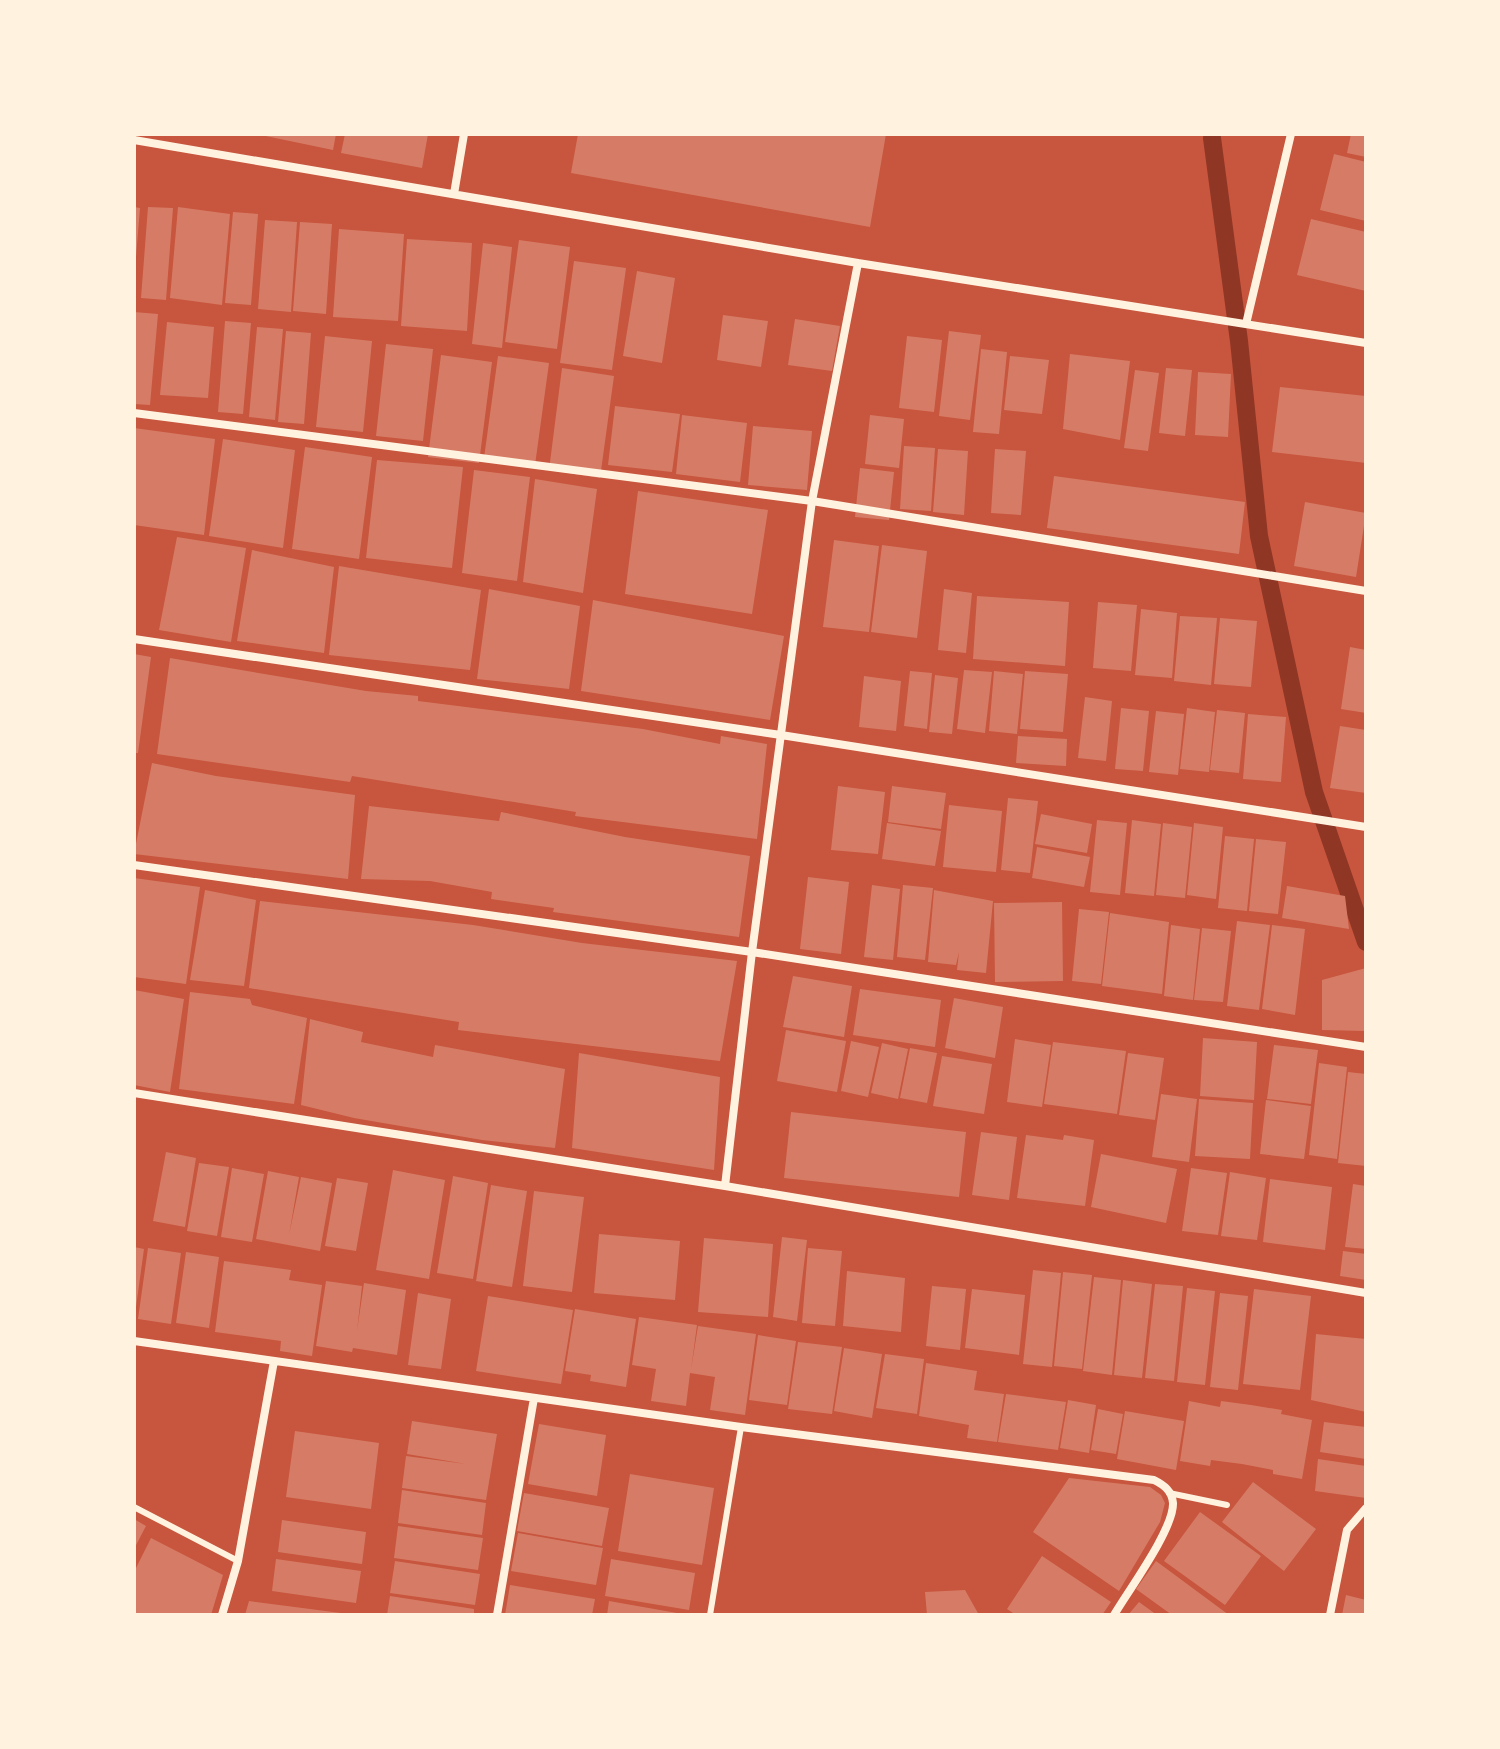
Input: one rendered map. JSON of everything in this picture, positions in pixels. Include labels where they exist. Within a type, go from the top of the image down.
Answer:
[{"type":"street","points":[[454,194],[464,134]]},
{"type":"street","points":[[1246,324],[1291,134]]},
{"type":"street","points":[[134,140],[858,263],[1366,343]]},
{"type":"street","points":[[725,1186],[752,952],[812,501],[858,263]]},
{"type":"street","points":[[134,413],[812,501],[1366,591]]},
{"type":"street","points":[[134,639],[781,735],[1366,827]]},
{"type":"street","points":[[134,865],[752,952],[1366,1047]]},
{"type":"street","points":[[134,1093],[725,1186],[1366,1293]]},
{"type":"street","points":[[134,1341],[741,1427],[1154,1480],[1167,1487],[1171,1497],[1169,1524],[1114,1615]]},
{"type":"street","points":[[222,1615],[238,1561],[274,1361]]},
{"type":"street","points":[[497,1615],[534,1398]]},
{"type":"street","points":[[1330,1615],[1347,1530],[1366,1508]]},
{"type":"lane","points":[[710,1615],[741,1427]]},
{"type":"lane","points":[[1171,1497],[1227,1505]]},
{"type":"lane","points":[[134,1507],[238,1561]]},
{"type":"building","points":[[256,134],[336,134],[333,150]]},
{"type":"building","points":[[345,134],[428,134],[422,168],[341,153]]},
{"type":"building","points":[[578,134],[886,134],[870,227],[571,173]]},
{"type":"building","points":[[1351,134],[1366,134],[1366,157],[1347,153]]},
{"type":"building","points":[[1334,154],[1366,162],[1366,221],[1320,210]]},
{"type":"building","points":[[134,207],[140,208],[136,257],[134,257]]},
{"type":"building","points":[[148,207],[173,208],[166,300],[141,298]]},
{"type":"building","points":[[178,207],[230,214],[222,305],[170,298]]},
{"type":"building","points":[[233,212],[258,214],[251,305],[225,303]]},
{"type":"building","points":[[1311,219],[1366,232],[1366,291],[1297,275]]},
{"type":"building","points":[[265,220],[297,222],[291,312],[258,309]]},
{"type":"building","points":[[300,222],[332,224],[326,314],[293,311]]},
{"type":"building","points":[[339,229],[404,234],[398,321],[333,317]]},
{"type":"building","points":[[407,239],[472,243],[467,331],[401,326]]},
{"type":"building","points":[[519,240],[570,247],[557,349],[505,342]]},
{"type":"building","points":[[483,243],[512,247],[502,348],[472,344]]},
{"type":"building","points":[[574,261],[626,268],[612,370],[560,363]]},
{"type":"building","points":[[637,271],[675,278],[662,363],[623,356]]},
{"type":"building","points":[[134,312],[158,314],[150,405],[134,404]]},
{"type":"building","points":[[723,315],[768,321],[761,367],[717,360]]},
{"type":"building","points":[[795,319],[840,326],[832,371],[788,365]]},
{"type":"building","points":[[225,321],[251,323],[243,414],[218,412]]},
{"type":"building","points":[[167,322],[214,327],[208,398],[160,395]]},
{"type":"building","points":[[257,327],[283,329],[275,420],[249,417]]},
{"type":"building","points":[[286,331],[311,333],[304,424],[278,422]]},
{"type":"building","points":[[949,331],[981,335],[970,420],[939,416]]},
{"type":"building","points":[[325,336],[372,341],[363,432],[316,427]]},
{"type":"building","points":[[907,336],[942,340],[934,412],[899,408]]},
{"type":"building","points":[[386,344],[433,349],[423,441],[376,436]]},
{"type":"building","points":[[981,349],[1007,352],[999,434],[973,432]]},
{"type":"building","points":[[1070,354],[1130,361],[1120,440],[1063,429]]},
{"type":"building","points":[[441,355],[492,362],[479,463],[428,457]]},
{"type":"building","points":[[498,356],[549,363],[535,465],[484,458]]},
{"type":"building","points":[[1010,356],[1049,360],[1042,414],[1004,410]]},
{"type":"building","points":[[562,368],[614,376],[600,478],[549,470]]},
{"type":"building","points":[[1166,368],[1192,370],[1185,436],[1159,433]]},
{"type":"building","points":[[1135,370],[1159,373],[1148,451],[1124,448]]},
{"type":"building","points":[[1198,372],[1231,374],[1228,437],[1195,435]]},
{"type":"building","points":[[1280,387],[1366,396],[1366,463],[1272,452]]},
{"type":"building","points":[[615,406],[680,414],[672,472],[608,465]]},
{"type":"building","points":[[682,415],[747,423],[740,482],[676,474]]},
{"type":"building","points":[[870,415],[904,419],[899,468],[865,464]]},
{"type":"building","points":[[753,426],[812,431],[807,490],[748,485]]},
{"type":"building","points":[[134,428],[215,439],[204,535],[134,525]]},
{"type":"building","points":[[223,439],[295,450],[283,548],[209,536]]},
{"type":"building","points":[[904,446],[935,448],[931,511],[900,509]]},
{"type":"building","points":[[305,447],[372,457],[359,559],[292,549]]},
{"type":"building","points":[[938,449],[968,451],[964,515],[933,512]]},
{"type":"building","points":[[995,449],[1026,451],[1021,515],[991,513]]},
{"type":"building","points":[[377,460],[463,467],[452,568],[366,558]]},
{"type":"building","points":[[860,468],[894,472],[889,520],[855,517]]},
{"type":"building","points":[[474,470],[530,477],[517,581],[462,573]]},
{"type":"building","points":[[1054,476],[1245,502],[1239,554],[1047,528]]},
{"type":"building","points":[[535,479],[597,489],[583,593],[523,582]]},
{"type":"building","points":[[638,491],[768,510],[752,614],[625,594]]},
{"type":"building","points":[[1305,502],[1366,513],[1356,577],[1294,566]]},
{"type":"building","points":[[177,537],[246,548],[231,642],[159,630]]},
{"type":"building","points":[[834,540],[879,546],[869,632],[823,627]]},
{"type":"building","points":[[882,545],[927,551],[917,638],[871,632]]},
{"type":"building","points":[[252,550],[334,567],[324,653],[237,641]]},
{"type":"building","points":[[339,566],[481,590],[470,670],[329,655]]},
{"type":"building","points":[[489,589],[580,606],[569,689],[477,679]]},
{"type":"building","points":[[944,589],[972,593],[966,653],[938,650]]},
{"type":"building","points":[[977,596],[1069,602],[1065,666],[973,659]]},
{"type":"building","points":[[593,600],[784,636],[770,720],[581,691]]},
{"type":"building","points":[[1098,602],[1137,605],[1131,671],[1093,668]]},
{"type":"building","points":[[1141,609],[1177,613],[1172,678],[1135,675]]},
{"type":"building","points":[[1180,616],[1217,618],[1211,685],[1174,681]]},
{"type":"building","points":[[1220,618],[1257,621],[1251,687],[1214,684]]},
{"type":"building","points":[[1350,647],[1366,650],[1366,713],[1341,709]]},
{"type":"building","points":[[134,654],[151,657],[138,753],[134,753]]},
{"type":"building","points":[[170,658],[366,691],[418,696],[418,701],[643,729],[720,744],[721,736],[767,744],[757,839],[575,816],[576,812],[352,776],[350,782],[157,754]]},
{"type":"building","points":[[964,670],[992,672],[985,733],[957,729]]},
{"type":"building","points":[[910,671],[932,673],[927,729],[904,726]]},
{"type":"building","points":[[994,671],[1023,674],[1017,734],[989,731]]},
{"type":"building","points":[[1025,671],[1068,674],[1063,732],[1020,729]]},
{"type":"building","points":[[935,675],[958,678],[952,734],[929,732]]},
{"type":"building","points":[[864,676],[901,681],[896,731],[859,727]]},
{"type":"building","points":[[1085,697],[1112,701],[1106,761],[1078,758]]},
{"type":"building","points":[[1121,708],[1149,711],[1143,771],[1115,769]]},
{"type":"building","points":[[1187,708],[1215,712],[1209,772],[1180,769]]},
{"type":"building","points":[[1217,710],[1245,713],[1239,773],[1210,770]]},
{"type":"building","points":[[1156,711],[1184,714],[1178,775],[1149,772]]},
{"type":"building","points":[[1248,714],[1286,717],[1281,782],[1243,779]]},
{"type":"building","points":[[1340,726],[1366,730],[1366,793],[1330,788]]},
{"type":"building","points":[[1018,736],[1067,739],[1066,766],[1016,763]]},
{"type":"building","points":[[152,763],[216,776],[355,795],[348,879],[134,854]]},
{"type":"building","points":[[838,786],[885,792],[878,854],[831,850]]},
{"type":"building","points":[[892,786],[946,793],[941,829],[888,822]]},
{"type":"building","points":[[1008,798],[1038,801],[1030,873],[1001,870]]},
{"type":"building","points":[[949,805],[1002,811],[996,872],[943,867]]},
{"type":"building","points":[[369,806],[499,821],[501,812],[625,837],[750,856],[739,937],[553,912],[554,908],[491,899],[492,892],[430,881],[361,879]]},
{"type":"building","points":[[1041,814],[1092,824],[1087,853],[1035,844]]},
{"type":"building","points":[[1097,820],[1127,823],[1120,895],[1090,892]]},
{"type":"building","points":[[1132,820],[1161,824],[1154,896],[1125,893]]},
{"type":"building","points":[[887,823],[941,831],[935,866],[882,859]]},
{"type":"building","points":[[1163,823],[1192,827],[1185,898],[1156,895]]},
{"type":"building","points":[[1194,823],[1223,827],[1216,899],[1187,895]]},
{"type":"building","points":[[1225,836],[1254,839],[1247,911],[1218,908]]},
{"type":"building","points":[[1256,839],[1286,842],[1278,914],[1249,911]]},
{"type":"building","points":[[1037,847],[1090,857],[1084,887],[1032,878]]},
{"type":"building","points":[[808,877],[849,882],[841,954],[800,949]]},
{"type":"building","points":[[134,878],[200,887],[186,984],[134,977]]},
{"type":"building","points":[[872,885],[900,889],[893,960],[864,957]]},
{"type":"building","points":[[903,885],[933,888],[925,960],[897,957]]},
{"type":"building","points":[[1287,886],[1345,896],[1349,929],[1282,918]]},
{"type":"building","points":[[205,890],[256,900],[244,986],[190,980]]},
{"type":"building","points":[[934,890],[993,901],[986,973],[957,970],[959,952],[956,965],[928,962]]},
{"type":"building","points":[[260,901],[473,925],[582,943],[737,961],[720,1061],[458,1030],[459,1022],[249,988]]},
{"type":"building","points":[[1062,902],[1063,981],[995,982],[994,903]]},
{"type":"building","points":[[1079,909],[1109,912],[1101,984],[1072,981]]},
{"type":"building","points":[[1110,913],[1169,922],[1162,994],[1102,986]]},
{"type":"building","points":[[1237,921],[1270,925],[1259,1010],[1227,1006]]},
{"type":"building","points":[[1171,925],[1200,929],[1193,1000],[1164,996]]},
{"type":"building","points":[[1272,925],[1305,929],[1295,1015],[1262,1009]]},
{"type":"building","points":[[1202,928],[1231,931],[1223,1002],[1194,1000]]},
{"type":"building","points":[[1366,968],[1366,1031],[1322,1030],[1322,980]]},
{"type":"building","points":[[793,976],[852,986],[844,1037],[783,1027]]},
{"type":"building","points":[[860,989],[941,1000],[935,1047],[853,1035]]},
{"type":"building","points":[[134,990],[184,999],[170,1092],[134,1085]]},
{"type":"building","points":[[190,992],[250,999],[252,1005],[307,1018],[294,1104],[179,1089]]},
{"type":"building","points":[[954,998],[1003,1007],[995,1058],[945,1048]]},
{"type":"building","points":[[310,1019],[363,1032],[361,1042],[433,1057],[435,1045],[565,1069],[555,1148],[482,1140],[354,1118],[301,1105]]},
{"type":"building","points":[[786,1030],[846,1041],[837,1092],[777,1081]]},
{"type":"building","points":[[1203,1038],[1257,1042],[1254,1100],[1200,1096]]},
{"type":"building","points":[[1015,1039],[1051,1045],[1042,1107],[1007,1102]]},
{"type":"building","points":[[851,1041],[879,1047],[868,1097],[841,1091]]},
{"type":"building","points":[[1053,1042],[1126,1051],[1117,1114],[1044,1104]]},
{"type":"building","points":[[882,1043],[908,1049],[898,1099],[871,1093]]},
{"type":"building","points":[[1274,1045],[1318,1050],[1311,1104],[1267,1099]]},
{"type":"building","points":[[910,1048],[937,1053],[927,1103],[900,1098]]},
{"type":"building","points":[[579,1053],[720,1077],[714,1170],[572,1148]]},
{"type":"building","points":[[1128,1053],[1164,1058],[1155,1120],[1119,1115]]},
{"type":"building","points":[[942,1056],[992,1064],[984,1114],[933,1106]]},
{"type":"building","points":[[1319,1063],[1347,1067],[1337,1159],[1309,1155]]},
{"type":"building","points":[[1348,1072],[1366,1074],[1366,1166],[1338,1163]]},
{"type":"building","points":[[1161,1094],[1197,1099],[1189,1162],[1152,1157]]},
{"type":"building","points":[[1199,1099],[1253,1103],[1250,1159],[1195,1156]]},
{"type":"building","points":[[1266,1100],[1311,1106],[1304,1159],[1260,1154]]},
{"type":"building","points":[[791,1112],[966,1132],[959,1197],[784,1178]]},
{"type":"building","points":[[981,1132],[1017,1137],[1009,1200],[972,1195]]},
{"type":"building","points":[[1026,1135],[1063,1140],[1064,1135],[1094,1140],[1085,1206],[1017,1198]]},
{"type":"building","points":[[166,1152],[196,1158],[185,1227],[153,1221]]},
{"type":"building","points":[[1101,1154],[1177,1169],[1166,1223],[1091,1207]]},
{"type":"building","points":[[199,1163],[229,1167],[217,1236],[187,1231]]},
{"type":"building","points":[[232,1168],[264,1174],[252,1242],[221,1237]]},
{"type":"building","points":[[1191,1168],[1227,1173],[1218,1235],[1182,1231]]},
{"type":"building","points":[[393,1170],[445,1180],[429,1279],[376,1270]]},
{"type":"building","points":[[268,1171],[299,1177],[289,1235],[301,1177],[332,1183],[320,1251],[256,1239]]},
{"type":"building","points":[[1230,1172],[1266,1178],[1257,1240],[1221,1236]]},
{"type":"building","points":[[453,1176],[488,1183],[473,1279],[437,1273]]},
{"type":"building","points":[[337,1178],[368,1183],[356,1251],[325,1246]]},
{"type":"building","points":[[1270,1179],[1332,1187],[1325,1250],[1263,1242]]},
{"type":"building","points":[[1353,1184],[1366,1186],[1366,1249],[1345,1247]]},
{"type":"building","points":[[491,1185],[527,1191],[512,1287],[476,1281]]},
{"type":"building","points":[[534,1191],[584,1197],[572,1292],[523,1286]]},
{"type":"building","points":[[599,1234],[680,1241],[675,1300],[594,1293]]},
{"type":"building","points":[[782,1237],[807,1240],[797,1321],[773,1317]]},
{"type":"building","points":[[704,1238],[773,1244],[768,1317],[698,1312]]},
{"type":"building","points":[[134,1247],[144,1249],[136,1307],[134,1307]]},
{"type":"building","points":[[148,1248],[181,1253],[171,1324],[138,1319]]},
{"type":"building","points":[[808,1248],[842,1251],[835,1326],[802,1323]]},
{"type":"building","points":[[1343,1251],[1366,1254],[1366,1280],[1340,1276]]},
{"type":"building","points":[[186,1252],[219,1257],[209,1328],[176,1323]]},
{"type":"building","points":[[224,1261],[291,1270],[289,1280],[322,1285],[312,1356],[280,1351],[281,1341],[215,1332]]},
{"type":"building","points":[[1033,1270],[1061,1273],[1052,1367],[1023,1364]]},
{"type":"building","points":[[847,1271],[905,1278],[901,1332],[843,1326]]},
{"type":"building","points":[[1063,1272],[1092,1275],[1082,1369],[1054,1366]]},
{"type":"building","points":[[1094,1277],[1121,1280],[1112,1375],[1083,1371]]},
{"type":"building","points":[[1123,1280],[1152,1284],[1142,1378],[1114,1375]]},
{"type":"building","points":[[326,1281],[362,1286],[357,1331],[364,1283],[406,1290],[397,1355],[316,1346]]},
{"type":"building","points":[[1155,1284],[1183,1286],[1174,1381],[1145,1378]]},
{"type":"building","points":[[932,1286],[966,1289],[960,1350],[926,1346]]},
{"type":"building","points":[[1187,1288],[1215,1291],[1205,1385],[1177,1382]]},
{"type":"building","points":[[972,1289],[1025,1295],[1019,1355],[965,1348]]},
{"type":"building","points":[[1254,1289],[1311,1296],[1300,1390],[1243,1384]]},
{"type":"building","points":[[418,1293],[451,1299],[441,1369],[408,1365]]},
{"type":"building","points":[[1220,1293],[1248,1296],[1238,1390],[1210,1387]]},
{"type":"building","points":[[488,1296],[573,1310],[561,1384],[476,1371]]},
{"type":"building","points":[[575,1309],[636,1319],[626,1387],[590,1381],[591,1375],[565,1371]]},
{"type":"building","points":[[639,1317],[697,1325],[691,1370],[698,1326],[756,1334],[745,1415],[710,1410],[715,1377],[690,1373],[686,1406],[651,1401],[656,1369],[632,1365]]},
{"type":"building","points":[[1316,1334],[1366,1339],[1366,1412],[1311,1400]]},
{"type":"building","points":[[758,1335],[796,1341],[787,1405],[749,1400]]},
{"type":"building","points":[[798,1342],[842,1347],[832,1414],[788,1409]]},
{"type":"building","points":[[844,1348],[882,1354],[872,1418],[834,1411]]},
{"type":"building","points":[[885,1354],[924,1359],[917,1414],[876,1408]]},
{"type":"building","points":[[926,1363],[977,1371],[974,1390],[1004,1394],[997,1442],[967,1438],[969,1425],[919,1416]]},
{"type":"building","points":[[1006,1394],[1066,1402],[1058,1450],[998,1442]]},
{"type":"building","points":[[1068,1400],[1096,1405],[1089,1453],[1060,1448]]},
{"type":"building","points":[[1189,1401],[1220,1407],[1221,1401],[1251,1405],[1282,1410],[1281,1414],[1312,1420],[1302,1479],[1242,1464],[1211,1460],[1210,1466],[1180,1461]]},
{"type":"building","points":[[1098,1409],[1123,1414],[1116,1454],[1091,1450]]},
{"type":"building","points":[[1125,1411],[1184,1421],[1176,1470],[1117,1459]]},
{"type":"building","points":[[412,1421],[497,1434],[486,1500],[402,1488],[406,1456],[466,1464],[407,1454]]},
{"type":"building","points":[[1324,1422],[1366,1427],[1366,1459],[1320,1452]]},
{"type":"building","points":[[539,1424],[606,1435],[597,1496],[528,1484]]},
{"type":"building","points":[[295,1431],[379,1443],[371,1509],[286,1497]]},
{"type":"building","points":[[1318,1459],[1366,1466],[1366,1498],[1315,1491]]},
{"type":"building","points":[[630,1474],[714,1488],[702,1565],[618,1551]]},
{"type":"building","points":[[1069,1478],[1150,1487],[1161,1495],[1165,1503],[1160,1522],[1119,1591],[1033,1532]]},
{"type":"building","points":[[1253,1482],[1316,1529],[1284,1571],[1222,1522]]},
{"type":"building","points":[[402,1490],[486,1503],[482,1535],[398,1523]]},
{"type":"building","points":[[524,1493],[609,1508],[602,1546],[517,1531]]},
{"type":"building","points":[[1200,1512],[1261,1556],[1225,1605],[1164,1561]]},
{"type":"building","points":[[134,1519],[146,1526],[134,1549]]},
{"type":"building","points":[[282,1520],[366,1532],[362,1564],[278,1552]]},
{"type":"building","points":[[398,1526],[483,1538],[478,1570],[394,1558]]},
{"type":"building","points":[[518,1533],[603,1548],[596,1585],[511,1571]]},
{"type":"building","points":[[151,1538],[223,1575],[211,1615],[134,1615],[134,1572]]},
{"type":"building","points":[[1042,1556],[1111,1602],[1102,1615],[1016,1615],[1007,1609]]},
{"type":"building","points":[[276,1559],[361,1571],[356,1603],[272,1591]]},
{"type":"building","points":[[611,1559],[695,1573],[689,1610],[605,1596]]},
{"type":"building","points":[[395,1561],[480,1574],[475,1605],[390,1593]]},
{"type":"building","points":[[1156,1561],[1229,1615],[1172,1615],[1136,1589]]},
{"type":"building","points":[[510,1585],[595,1599],[592,1615],[505,1615]]},
{"type":"building","points":[[965,1590],[979,1615],[927,1615],[925,1592]]},
{"type":"building","points":[[1346,1595],[1366,1600],[1366,1615],[1342,1615]]},
{"type":"building","points":[[390,1596],[474,1609],[474,1615],[387,1615]]},
{"type":"building","points":[[249,1601],[341,1613],[341,1615],[245,1615]]},
{"type":"building","points":[[609,1601],[677,1613],[677,1615],[607,1615]]},
{"type":"building","points":[[1139,1602],[1157,1615],[1128,1615]]},
{"type":"waterway","points":[[1212,138],[1239,341],[1259,536],[1314,792],[1366,942]]}]
